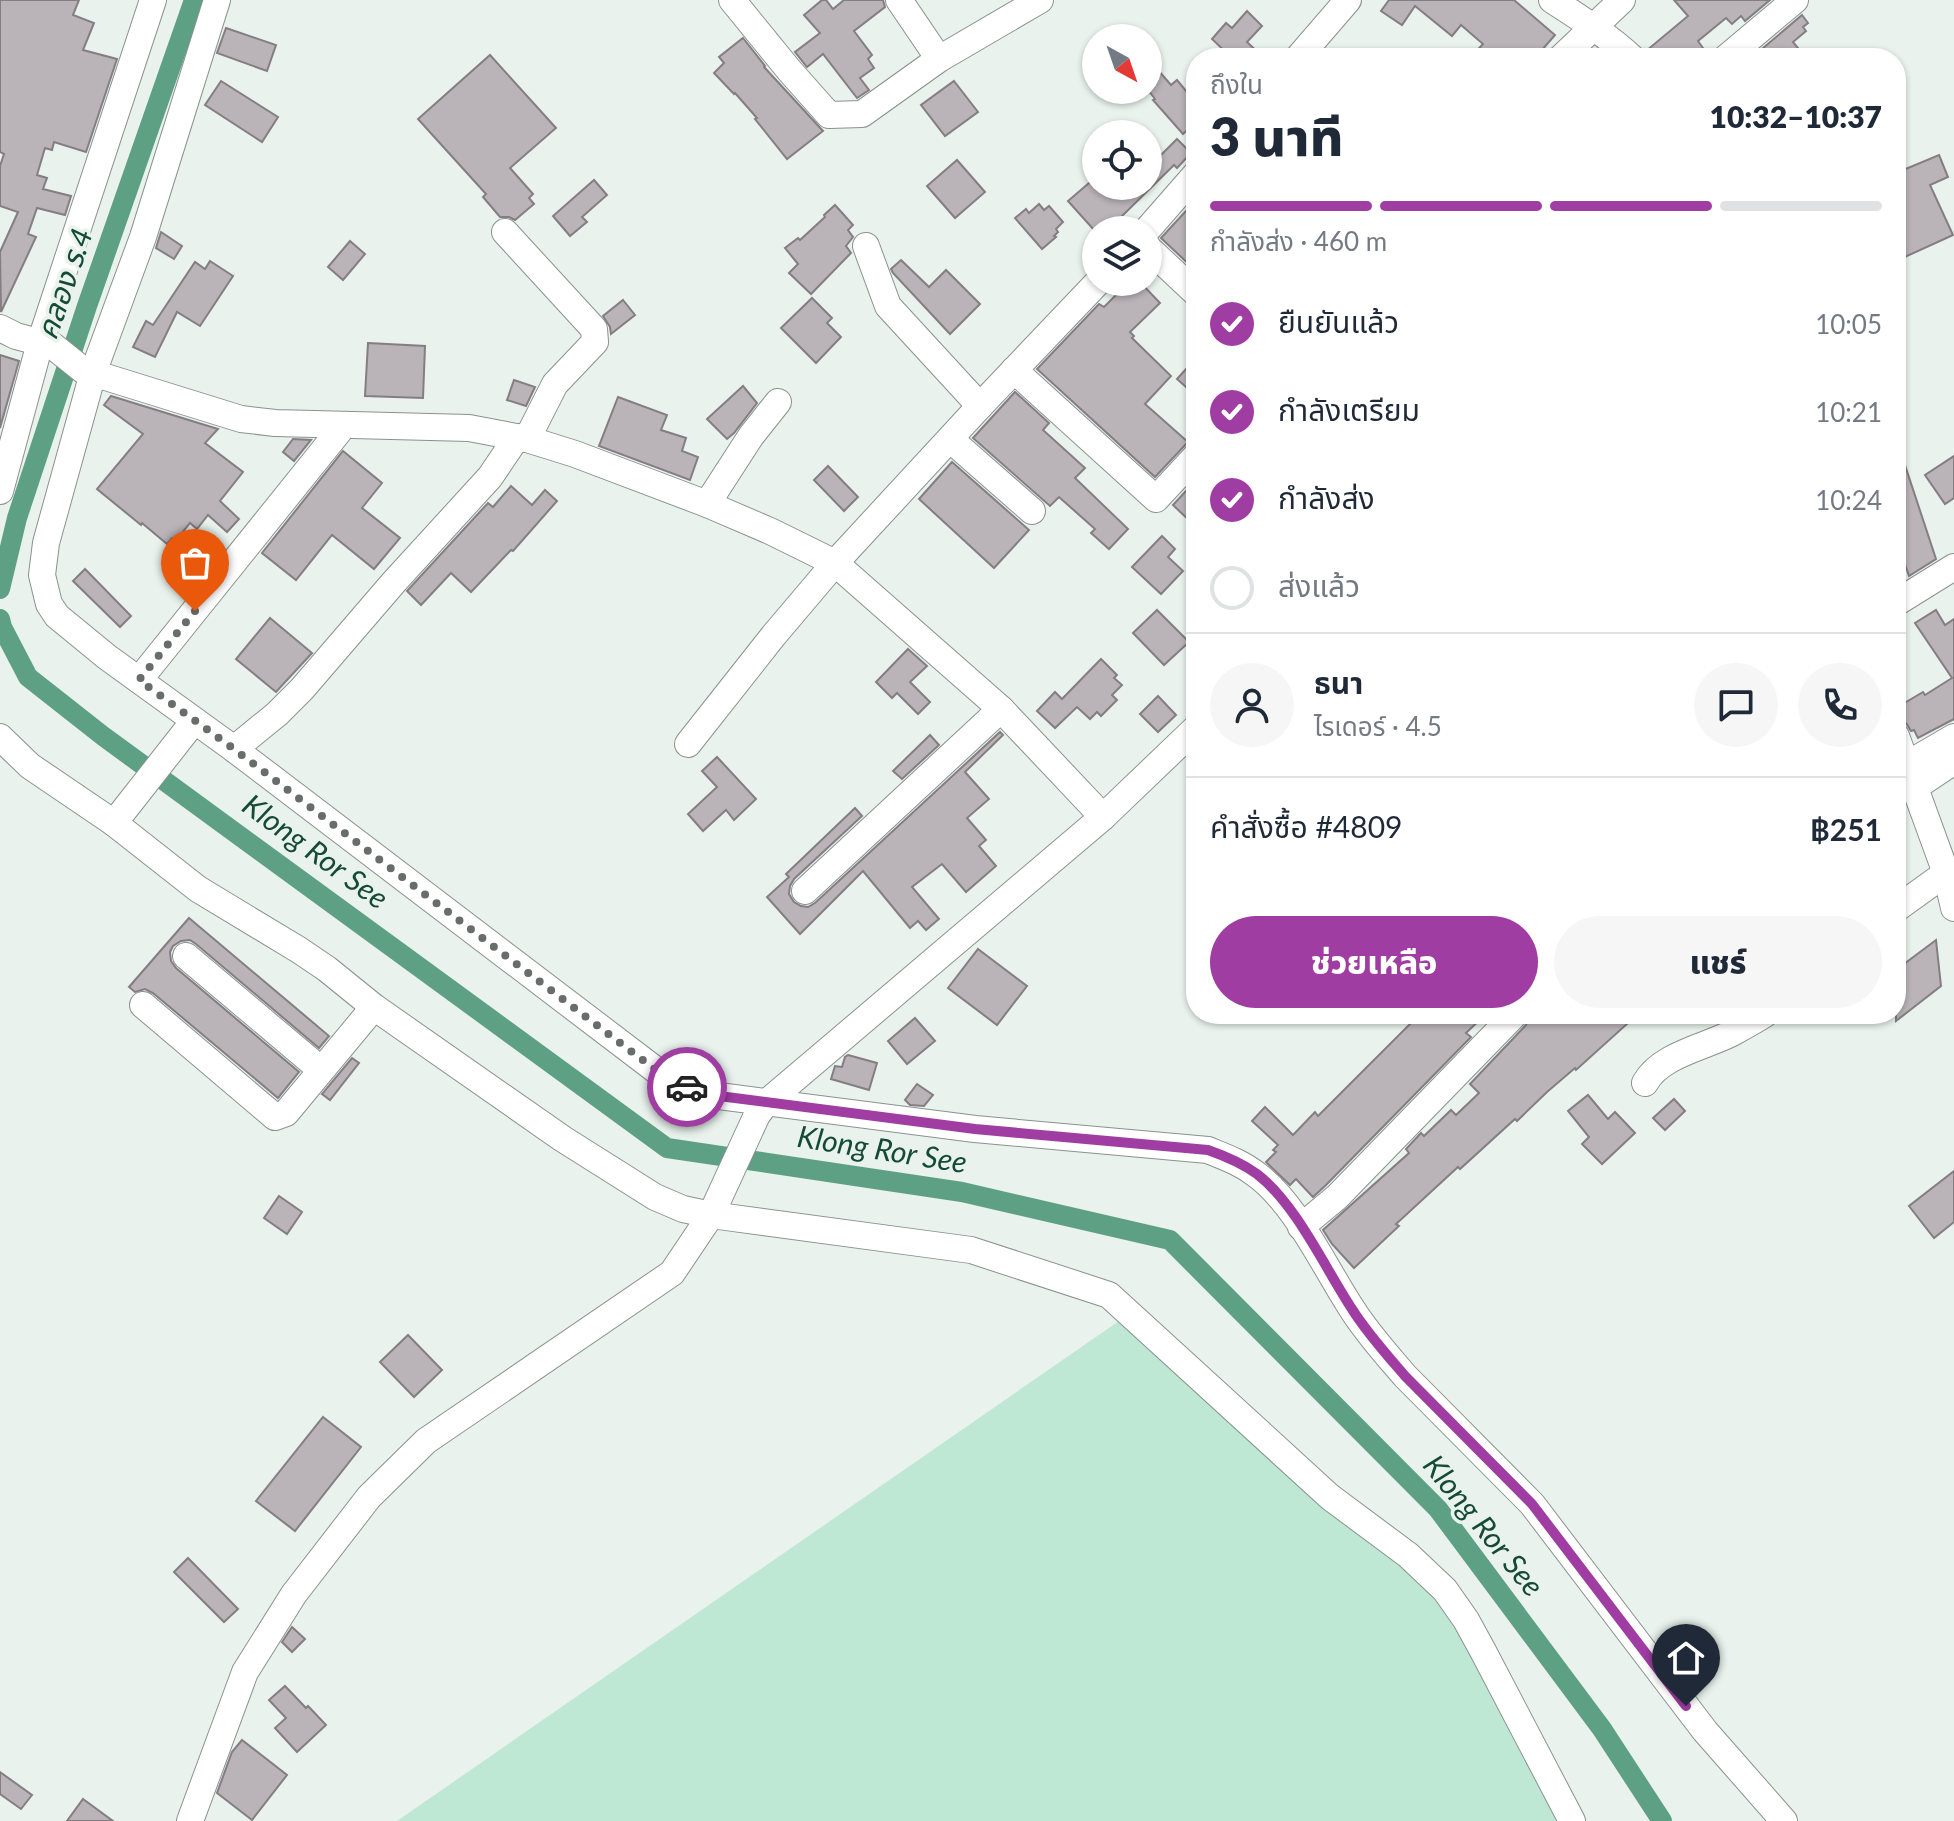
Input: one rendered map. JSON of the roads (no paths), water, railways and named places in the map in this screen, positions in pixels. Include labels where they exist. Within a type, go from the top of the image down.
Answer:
[{"type":"street","points":[[0,491],[153,0]]},
{"type":"street","points":[[217,0],[143,237],[88,372],[46,543],[42,575],[49,604],[57,616],[665,1077],[695,1091],[761,1109],[1208,1150],[1230,1158],[1259,1175],[1301,1227],[1354,1313],[1387,1355],[1532,1504],[1705,1731],[1784,1821]]},
{"type":"street","points":[[732,0],[829,115],[862,114],[939,59],[1040,0]]},
{"type":"street","points":[[899,0],[939,59]]},
{"type":"street","points":[[1307,48],[1348,0]]},
{"type":"street","points":[[1552,0],[1621,48]]},
{"type":"street","points":[[1571,48],[1622,0]]},
{"type":"street","points":[[1738,48],[1795,0]]},
{"type":"street","points":[[1159,216],[1186,185]]},
{"type":"street","points":[[234,749],[302,689],[490,477],[522,438],[555,384],[595,342],[594,329],[505,232]]},
{"type":"street","points":[[866,246],[888,306],[980,406]]},
{"type":"street","points":[[1162,261],[1186,284]]},
{"type":"street","points":[[688,744],[835,563],[1085,296]]},
{"type":"street","points":[[0,328],[46,344],[88,372],[241,419],[275,423],[469,428],[522,438],[575,454],[707,504],[806,547],[835,563],[1001,709],[1103,817]]},
{"type":"street","points":[[1014,370],[1156,499],[1186,467]]},
{"type":"street","points":[[707,504],[751,436],[778,402]]},
{"type":"street","points":[[139,680],[344,425]]},
{"type":"street","points":[[950,439],[1032,511]]},
{"type":"street","points":[[1906,597],[1954,567]]},
{"type":"street","points":[[805,891],[1001,709]]},
{"type":"street","points":[[114,823],[194,721]]},
{"type":"street","points":[[0,737],[30,766],[114,823],[198,889],[299,950],[374,1007],[563,1139],[655,1197],[683,1209],[713,1208],[971,1250],[1109,1295],[1330,1497],[1408,1555],[1445,1590],[1466,1620],[1572,1821]]},
{"type":"street","points":[[1910,776],[1954,737]]},
{"type":"street","points":[[190,1821],[245,1672],[294,1594],[369,1497],[426,1441],[672,1273],[713,1208],[761,1109],[1103,817],[1186,738]]},
{"type":"street","points":[[1910,776],[1954,761]]},
{"type":"street","points":[[1906,765],[1946,873],[1954,908]]},
{"type":"street","points":[[1906,902],[1946,873]]},
{"type":"street","points":[[186,956],[320,1069]]},
{"type":"street","points":[[143,1005],[273,1116],[279,1117],[286,1113],[374,1007]]},
{"type":"street","points":[[1301,1227],[1337,1197],[1505,1024]]},
{"type":"street","points":[[1645,1083],[1661,1065],[1748,1024]]},
{"type":"waterway","name":"คลอง ร.4","points":[[0,589],[17,518],[194,0]]},
{"type":"waterway","name":"Klong Ror See","points":[[0,619],[28,677],[103,736],[667,1148],[962,1192],[1170,1240],[1438,1509],[1602,1729],[1662,1821]]}]
